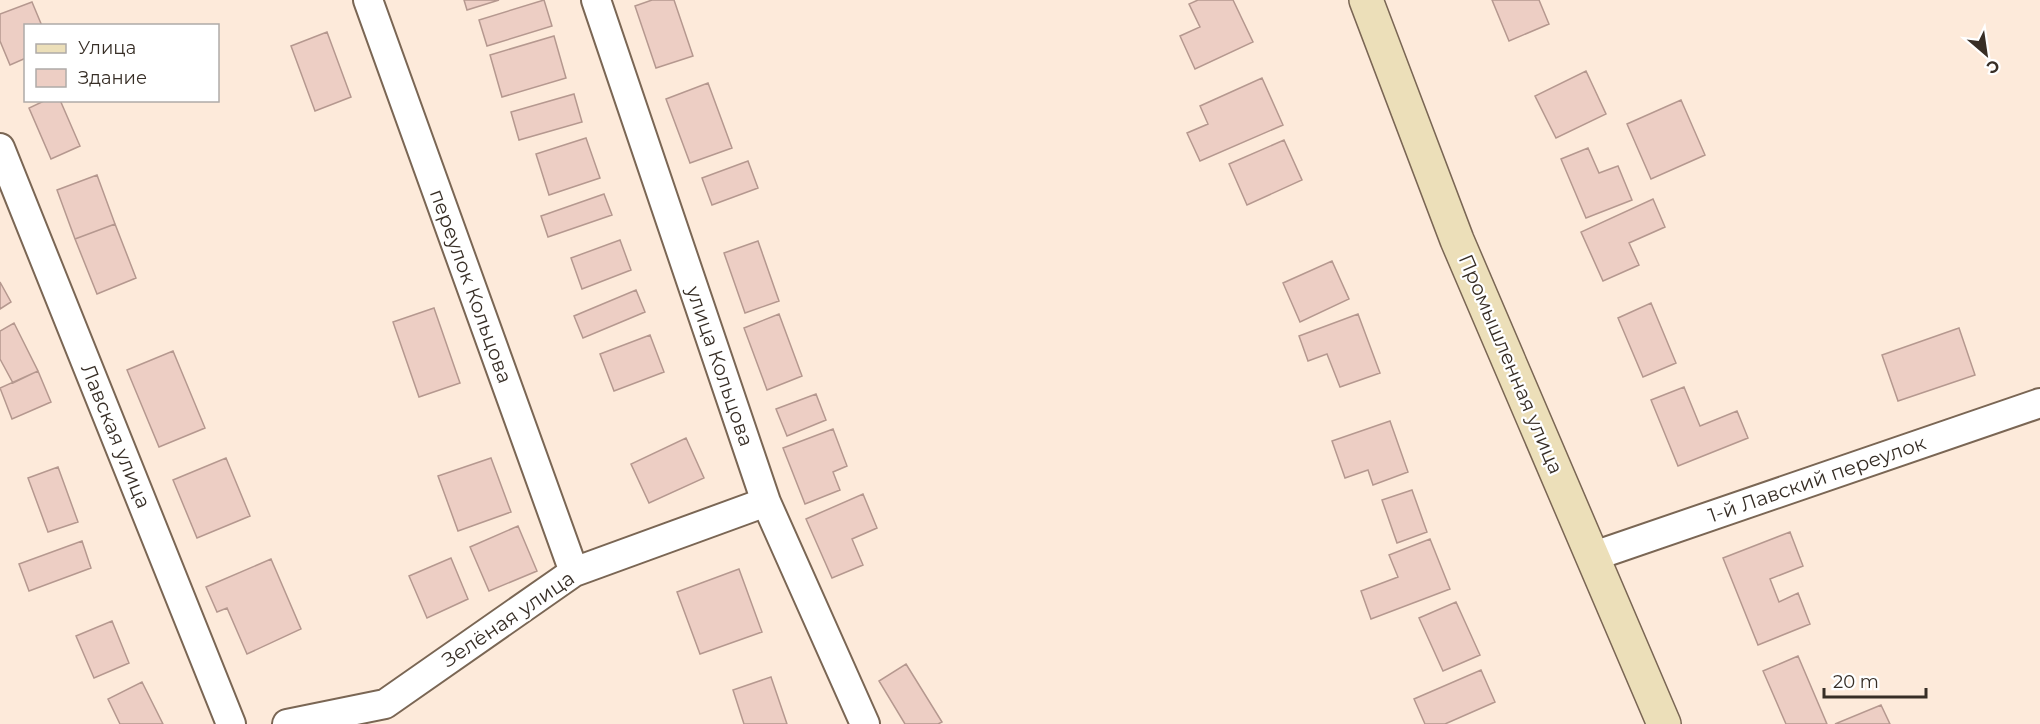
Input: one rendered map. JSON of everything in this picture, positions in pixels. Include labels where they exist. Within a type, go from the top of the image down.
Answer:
[{"type":"street","name":"переулок Кольцова","points":[[368,0],[574,572]]},
{"type":"street","name":"улица Кольцова","points":[[596,0],[766,502],[865,724]]},
{"type":"street","name":"Промышленная улица","points":[[1366,0],[1457,240],[1664,724]]},
{"type":"street","name":"Лавская улица","points":[[0,148],[231,724]]},
{"type":"street","name":"1-й Лавский переулок","points":[[1594,556],[2040,403]]},
{"type":"street","name":"Зелёная улица","points":[[287,724],[389,714],[574,572],[766,502]]},
{"type":"building","points":[[464,0],[499,0],[467,10]]},
{"type":"building","points":[[544,0],[552,26],[487,46],[479,20]]},
{"type":"building","points":[[652,0],[674,0],[693,56],[656,68],[635,6]]},
{"type":"building","points":[[1198,0],[1233,0],[1253,42],[1195,69],[1180,36],[1200,27],[1189,4]]},
{"type":"building","points":[[1492,0],[1539,0],[1549,24],[1509,41]]},
{"type":"building","points":[[32,2],[41,24],[24,24],[24,59],[10,65],[0,41],[0,14]]},
{"type":"building","points":[[327,32],[351,97],[315,111],[291,46]]},
{"type":"building","points":[[554,36],[566,78],[502,97],[490,55]]},
{"type":"building","points":[[1586,71],[1606,114],[1556,138],[1535,96]]},
{"type":"building","points":[[1262,78],[1283,125],[1200,161],[1187,133],[1208,124],[1200,106]]},
{"type":"building","points":[[708,83],[732,148],[690,163],[666,99]]},
{"type":"building","points":[[574,94],[582,122],[519,140],[511,112]]},
{"type":"building","points":[[1681,100],[1705,155],[1651,179],[1627,124]]},
{"type":"building","points":[[42,102],[61,102],[80,146],[51,159],[29,108]]},
{"type":"building","points":[[586,138],[600,178],[549,195],[536,154]]},
{"type":"building","points":[[1284,140],[1302,180],[1247,205],[1229,164]]},
{"type":"building","points":[[1588,148],[1599,173],[1618,166],[1632,200],[1586,218],[1561,159]]},
{"type":"building","points":[[748,161],[758,188],[712,205],[702,178]]},
{"type":"building","points":[[97,175],[115,224],[75,239],[57,190]]},
{"type":"building","points":[[604,194],[612,215],[548,237],[541,216]]},
{"type":"building","points":[[1653,199],[1665,227],[1629,243],[1639,265],[1603,281],[1581,232]]},
{"type":"building","points":[[115,224],[136,278],[97,294],[75,239]]},
{"type":"building","points":[[620,240],[631,270],[582,289],[571,258]]},
{"type":"building","points":[[758,241],[779,301],[745,313],[724,253]]},
{"type":"building","points":[[1332,261],[1349,299],[1300,322],[1283,283]]},
{"type":"building","points":[[0,282],[11,302],[0,309]]},
{"type":"building","points":[[636,290],[645,312],[583,338],[574,316]]},
{"type":"building","points":[[1651,303],[1676,363],[1643,377],[1618,318]]},
{"type":"building","points":[[434,308],[460,383],[419,397],[393,322]]},
{"type":"building","points":[[779,314],[802,376],[767,390],[744,328]]},
{"type":"building","points":[[1358,314],[1380,373],[1340,387],[1327,354],[1308,361],[1299,336]]},
{"type":"building","points":[[14,323],[38,371],[13,383],[0,359],[0,331]]},
{"type":"building","points":[[1959,328],[1975,375],[1898,401],[1882,355]]},
{"type":"building","points":[[650,335],[664,372],[614,391],[600,354]]},
{"type":"building","points":[[173,351],[205,428],[159,447],[127,370]]},
{"type":"building","points":[[38,371],[51,402],[12,419],[0,388]]},
{"type":"building","points":[[1684,387],[1700,426],[1737,411],[1748,438],[1678,466],[1651,400]]},
{"type":"building","points":[[816,394],[826,420],[787,436],[776,409]]},
{"type":"building","points":[[1390,421],[1408,472],[1373,485],[1368,470],[1345,478],[1332,441]]},
{"type":"building","points":[[833,429],[847,466],[833,472],[840,490],[805,504],[783,448]]},
{"type":"building","points":[[686,438],[704,478],[649,503],[631,464]]},
{"type":"building","points":[[226,458],[250,516],[197,538],[173,480]]},
{"type":"building","points":[[491,458],[511,512],[458,531],[438,476]]},
{"type":"building","points":[[58,467],[78,522],[48,532],[28,478]]},
{"type":"building","points":[[1412,490],[1427,532],[1397,543],[1382,500]]},
{"type":"building","points":[[863,494],[877,528],[852,539],[863,565],[832,578],[806,519]]},
{"type":"building","points":[[518,526],[537,571],[489,591],[470,547]]},
{"type":"building","points":[[1790,532],[1803,566],[1770,579],[1779,602],[1798,593],[1810,624],[1758,645],[1723,558]]},
{"type":"building","points":[[1430,539],[1450,589],[1371,619],[1361,591],[1398,577],[1389,555]]},
{"type":"building","points":[[82,541],[91,568],[29,591],[19,564]]},
{"type":"building","points":[[451,558],[468,599],[427,618],[409,576]]},
{"type":"building","points":[[271,559],[301,629],[247,654],[227,608],[217,612],[206,587]]},
{"type":"building","points":[[739,569],[762,632],[700,654],[677,592]]},
{"type":"building","points":[[1456,602],[1480,655],[1443,671],[1419,618]]},
{"type":"building","points":[[112,621],[129,663],[94,678],[76,636]]},
{"type":"building","points":[[1798,656],[1827,724],[1786,724],[1763,671]]},
{"type":"building","points":[[906,664],[942,722],[905,724],[879,681]]},
{"type":"building","points":[[1481,670],[1495,702],[1445,724],[1425,724],[1414,699]]},
{"type":"building","points":[[771,677],[787,724],[744,724],[733,690]]},
{"type":"building","points":[[142,682],[163,724],[120,724],[108,699]]},
{"type":"building","points":[[1881,705],[1890,724],[1835,724]]}]
